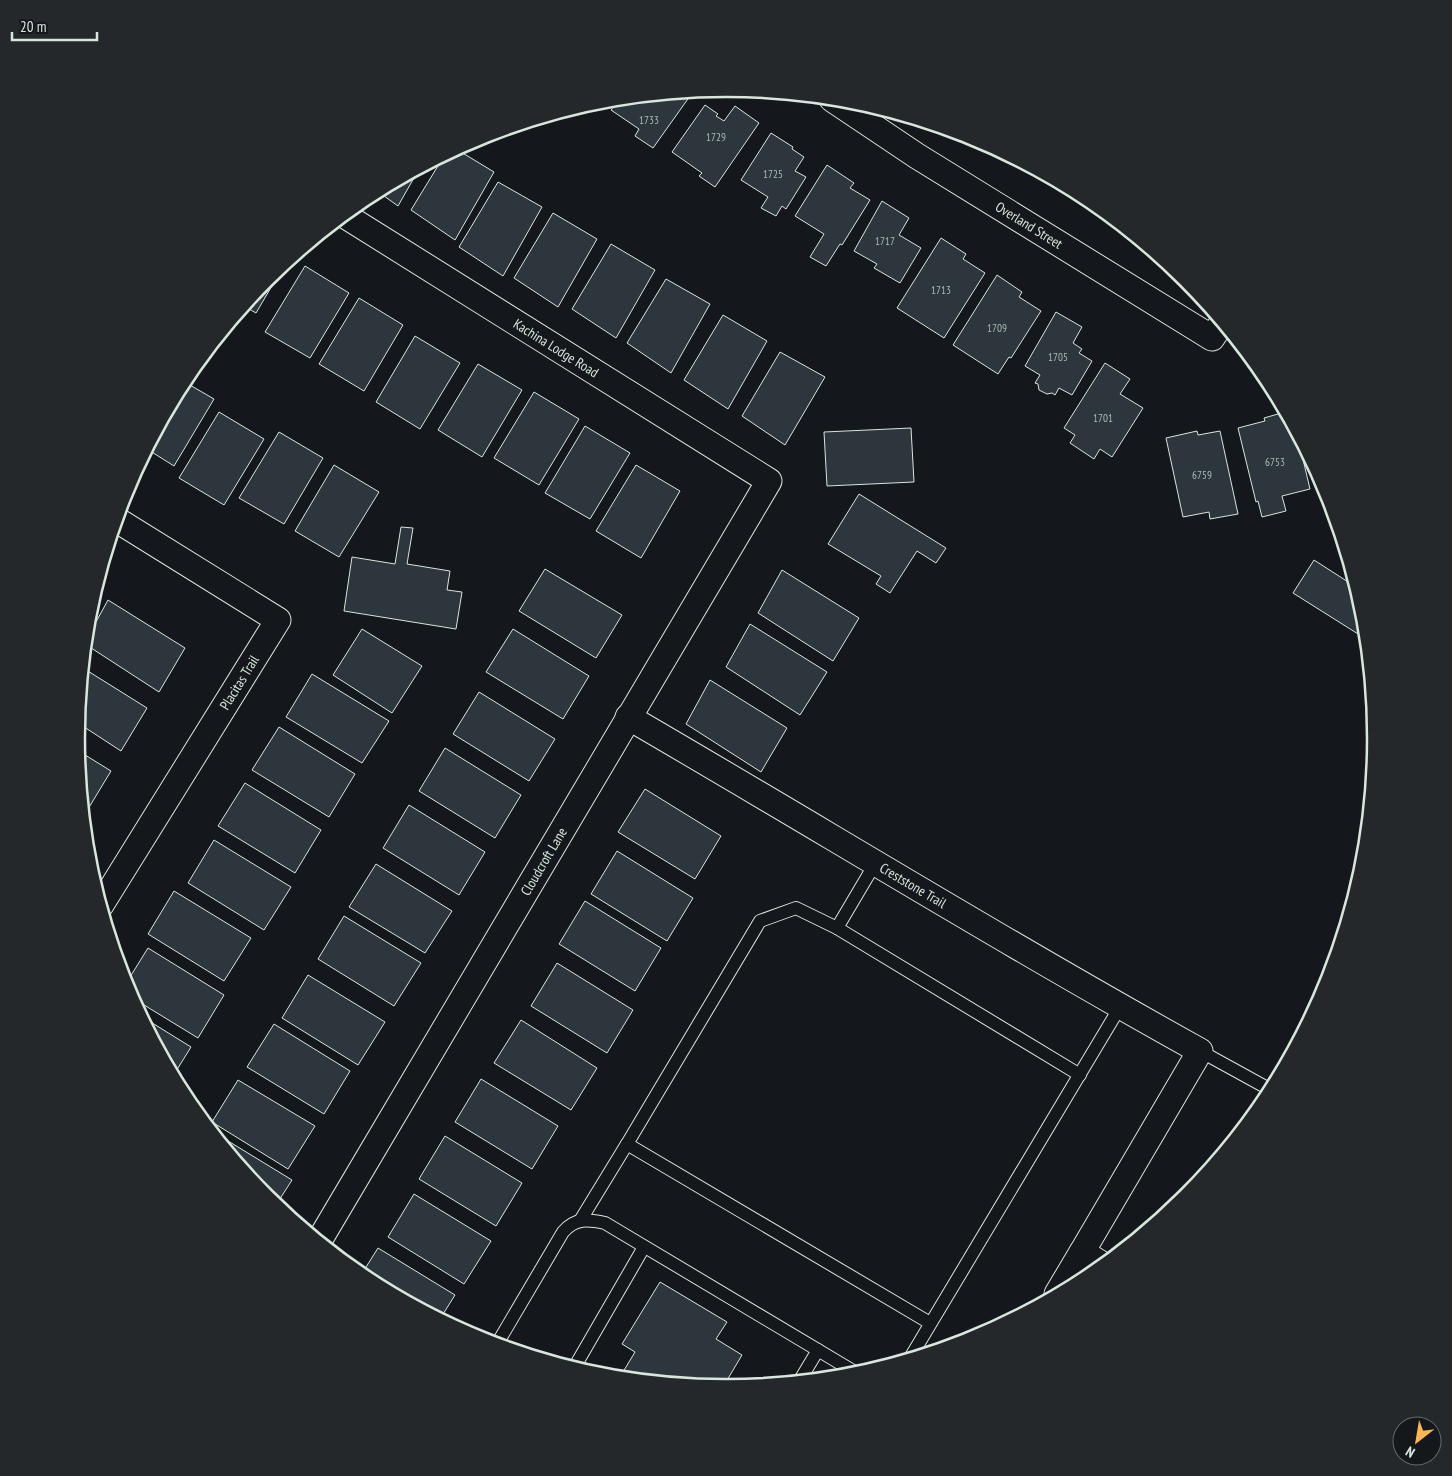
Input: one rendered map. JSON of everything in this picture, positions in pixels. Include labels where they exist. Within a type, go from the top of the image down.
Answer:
[{"type":"street","name":"Overland Street","points":[[846,108],[917,156],[1212,338],[1219,328]]},
{"type":"street","name":"Kachina Lodge Road","points":[[350,219],[769,481]]},
{"type":"street","name":"Cloudcroft Lane","points":[[322,1236],[769,481]]},
{"type":"street","name":"Placitas Trail","points":[[105,898],[278,620],[122,524]]},
{"type":"street","name":"Creststone Trail","points":[[628,717],[1120,1007],[1200,1051]]},
{"type":"street","points":[[1064,1282],[1200,1051]]},
{"type":"street","points":[[1082,1252],[1096,1261]]},
{"type":"lane","points":[[837,928],[876,862]]},
{"type":"lane","points":[[580,1221],[760,921],[796,908],[837,928],[1080,1075]]},
{"type":"lane","points":[[914,1350],[1120,1007]]},
{"type":"lane","points":[[1200,1051],[1264,1086]]},
{"type":"lane","points":[[627,1144],[930,1323]]},
{"type":"lane","points":[[502,1338],[563,1232],[570,1224],[592,1220],[605,1223],[847,1368]]},
{"type":"lane","points":[[578,1361],[644,1247]]},
{"type":"lane","points":[[803,1375],[818,1350]]},
{"type":"building","points":[[689,98],[653,148],[635,136],[639,129],[611,110],[614,107],[642,102]]},
{"type":"building","points":[[705,105],[724,121],[735,106],[759,123],[715,187],[699,176],[702,173],[672,152]]},
{"type":"building","points":[[771,133],[793,147],[792,149],[804,157],[795,171],[806,177],[786,209],[782,206],[776,216],[761,208],[768,197],[741,180]]},
{"type":"building","points":[[464,154],[494,172],[455,240],[411,210],[439,165],[442,163]]},
{"type":"building","points":[[827,165],[854,183],[850,188],[870,200],[842,245],[840,244],[826,266],[810,257],[824,234],[795,216]]},
{"type":"building","points":[[413,179],[398,206],[384,196]]},
{"type":"building","points":[[498,182],[542,207],[503,276],[459,247]]},
{"type":"building","points":[[882,201],[909,218],[899,235],[921,248],[900,283],[874,268],[877,264],[854,251]]},
{"type":"building","points":[[553,213],[597,239],[558,307],[514,278]]},
{"type":"building","points":[[941,238],[966,254],[963,259],[985,273],[944,338],[897,308]]},
{"type":"building","points":[[611,244],[655,270],[616,338],[572,309]]},
{"type":"building","points":[[305,266],[349,293],[310,358],[265,332]]},
{"type":"building","points":[[997,275],[1022,292],[1019,297],[1041,311],[1011,358],[1009,357],[998,374],[953,345]]},
{"type":"building","points":[[666,279],[710,304],[671,373],[627,343]]},
{"type":"building","points":[[272,286],[256,313],[250,309]]},
{"type":"building","points":[[359,298],[403,325],[364,391],[319,364]]},
{"type":"building","points":[[1056,312],[1082,327],[1073,343],[1082,349],[1079,353],[1092,361],[1072,395],[1059,388],[1055,395],[1039,390],[1038,384],[1035,383],[1040,375],[1025,366]]},
{"type":"building","points":[[723,315],[767,341],[728,409],[684,380]]},
{"type":"building","points":[[415,336],[460,363],[420,429],[376,402]]},
{"type":"building","points":[[780,352],[825,377],[785,445],[742,416]]},
{"type":"building","points":[[1105,363],[1130,379],[1120,394],[1143,408],[1112,457],[1100,449],[1094,459],[1070,443],[1075,435],[1064,428]]},
{"type":"building","points":[[478,364],[522,390],[482,457],[438,430]]},
{"type":"building","points":[[191,386],[214,399],[174,466],[152,452]]},
{"type":"building","points":[[534,392],[579,419],[539,485],[494,458]]},
{"type":"building","points":[[219,412],[264,439],[224,505],[179,478]]},
{"type":"building","points":[[1279,414],[1303,458],[1310,489],[1282,496],[1286,511],[1262,517],[1258,501],[1256,502],[1238,428],[1265,421],[1264,418]]},
{"type":"building","points":[[585,426],[630,453],[590,519],[545,493]]},
{"type":"building","points":[[911,428],[914,482],[827,486],[824,432]]},
{"type":"building","points":[[1197,431],[1198,435],[1220,431],[1238,514],[1210,519],[1209,512],[1183,517],[1166,438]]},
{"type":"building","points":[[279,432],[323,458],[284,524],[239,498]]},
{"type":"building","points":[[334,465],[379,492],[339,557],[295,531]]},
{"type":"building","points":[[636,465],[680,491],[641,558],[596,531]]},
{"type":"building","points":[[859,494],[946,548],[936,563],[917,551],[890,593],[876,584],[881,576],[828,544]]},
{"type":"building","points":[[401,527],[413,528],[407,564],[450,571],[447,590],[462,592],[456,629],[344,611],[352,557],[395,564]]},
{"type":"building","points":[[1314,560],[1347,581],[1359,634],[1293,593]]},
{"type":"building","points":[[545,569],[622,615],[596,658],[519,611]]},
{"type":"building","points":[[782,570],[859,618],[833,661],[758,613]]},
{"type":"building","points":[[108,600],[185,648],[159,692],[91,648],[95,623]]},
{"type":"building","points":[[750,624],[827,672],[800,715],[726,667]]},
{"type":"building","points":[[362,629],[422,666],[392,713],[333,675]]},
{"type":"building","points":[[513,629],[589,676],[563,719],[486,672]]},
{"type":"building","points":[[88,671],[147,708],[121,751],[85,728]]},
{"type":"building","points":[[312,674],[389,721],[362,763],[286,717]]},
{"type":"building","points":[[710,680],[787,728],[761,772],[686,724]]},
{"type":"building","points":[[479,692],[555,739],[529,781],[453,734]]},
{"type":"building","points":[[279,727],[355,774],[329,817],[252,770]]},
{"type":"building","points":[[445,748],[521,795],[495,838],[419,791]]},
{"type":"building","points":[[85,755],[111,771],[89,808]]},
{"type":"building","points":[[245,783],[321,830],[295,873],[218,826]]},
{"type":"building","points":[[645,789],[721,836],[695,879],[618,832]]},
{"type":"building","points":[[409,805],[485,852],[459,895],[383,848]]},
{"type":"building","points":[[214,840],[291,887],[264,930],[188,883]]},
{"type":"building","points":[[617,851],[693,898],[667,941],[591,894]]},
{"type":"building","points":[[376,864],[452,911],[425,953],[349,907]]},
{"type":"building","points":[[174,891],[251,938],[224,981],[148,934]]},
{"type":"building","points":[[585,901],[661,948],[635,991],[559,944]]},
{"type":"building","points":[[344,916],[421,963],[394,1006],[318,959]]},
{"type":"building","points":[[148,948],[224,995],[198,1038],[143,1005],[131,975]]},
{"type":"building","points":[[557,963],[633,1010],[607,1053],[531,1006]]},
{"type":"building","points":[[308,975],[385,1022],[358,1065],[282,1018]]},
{"type":"building","points":[[521,1020],[597,1068],[571,1110],[494,1063]]},
{"type":"building","points":[[151,1022],[191,1047],[178,1069]]},
{"type":"building","points":[[274,1024],[350,1071],[324,1114],[247,1067]]},
{"type":"building","points":[[481,1079],[558,1126],[532,1169],[455,1122]]},
{"type":"building","points":[[238,1080],[315,1126],[288,1169],[212,1121]]},
{"type":"building","points":[[445,1136],[522,1183],[496,1226],[419,1179]]},
{"type":"building","points":[[227,1140],[292,1180],[280,1198],[244,1161]]},
{"type":"building","points":[[414,1194],[491,1241],[464,1284],[388,1237]]},
{"type":"building","points":[[378,1248],[455,1295],[443,1314],[405,1293],[366,1268]]},
{"type":"building","points":[[660,1282],[727,1322],[716,1339],[742,1355],[728,1379],[684,1378],[624,1371],[635,1352],[622,1344]]}]
